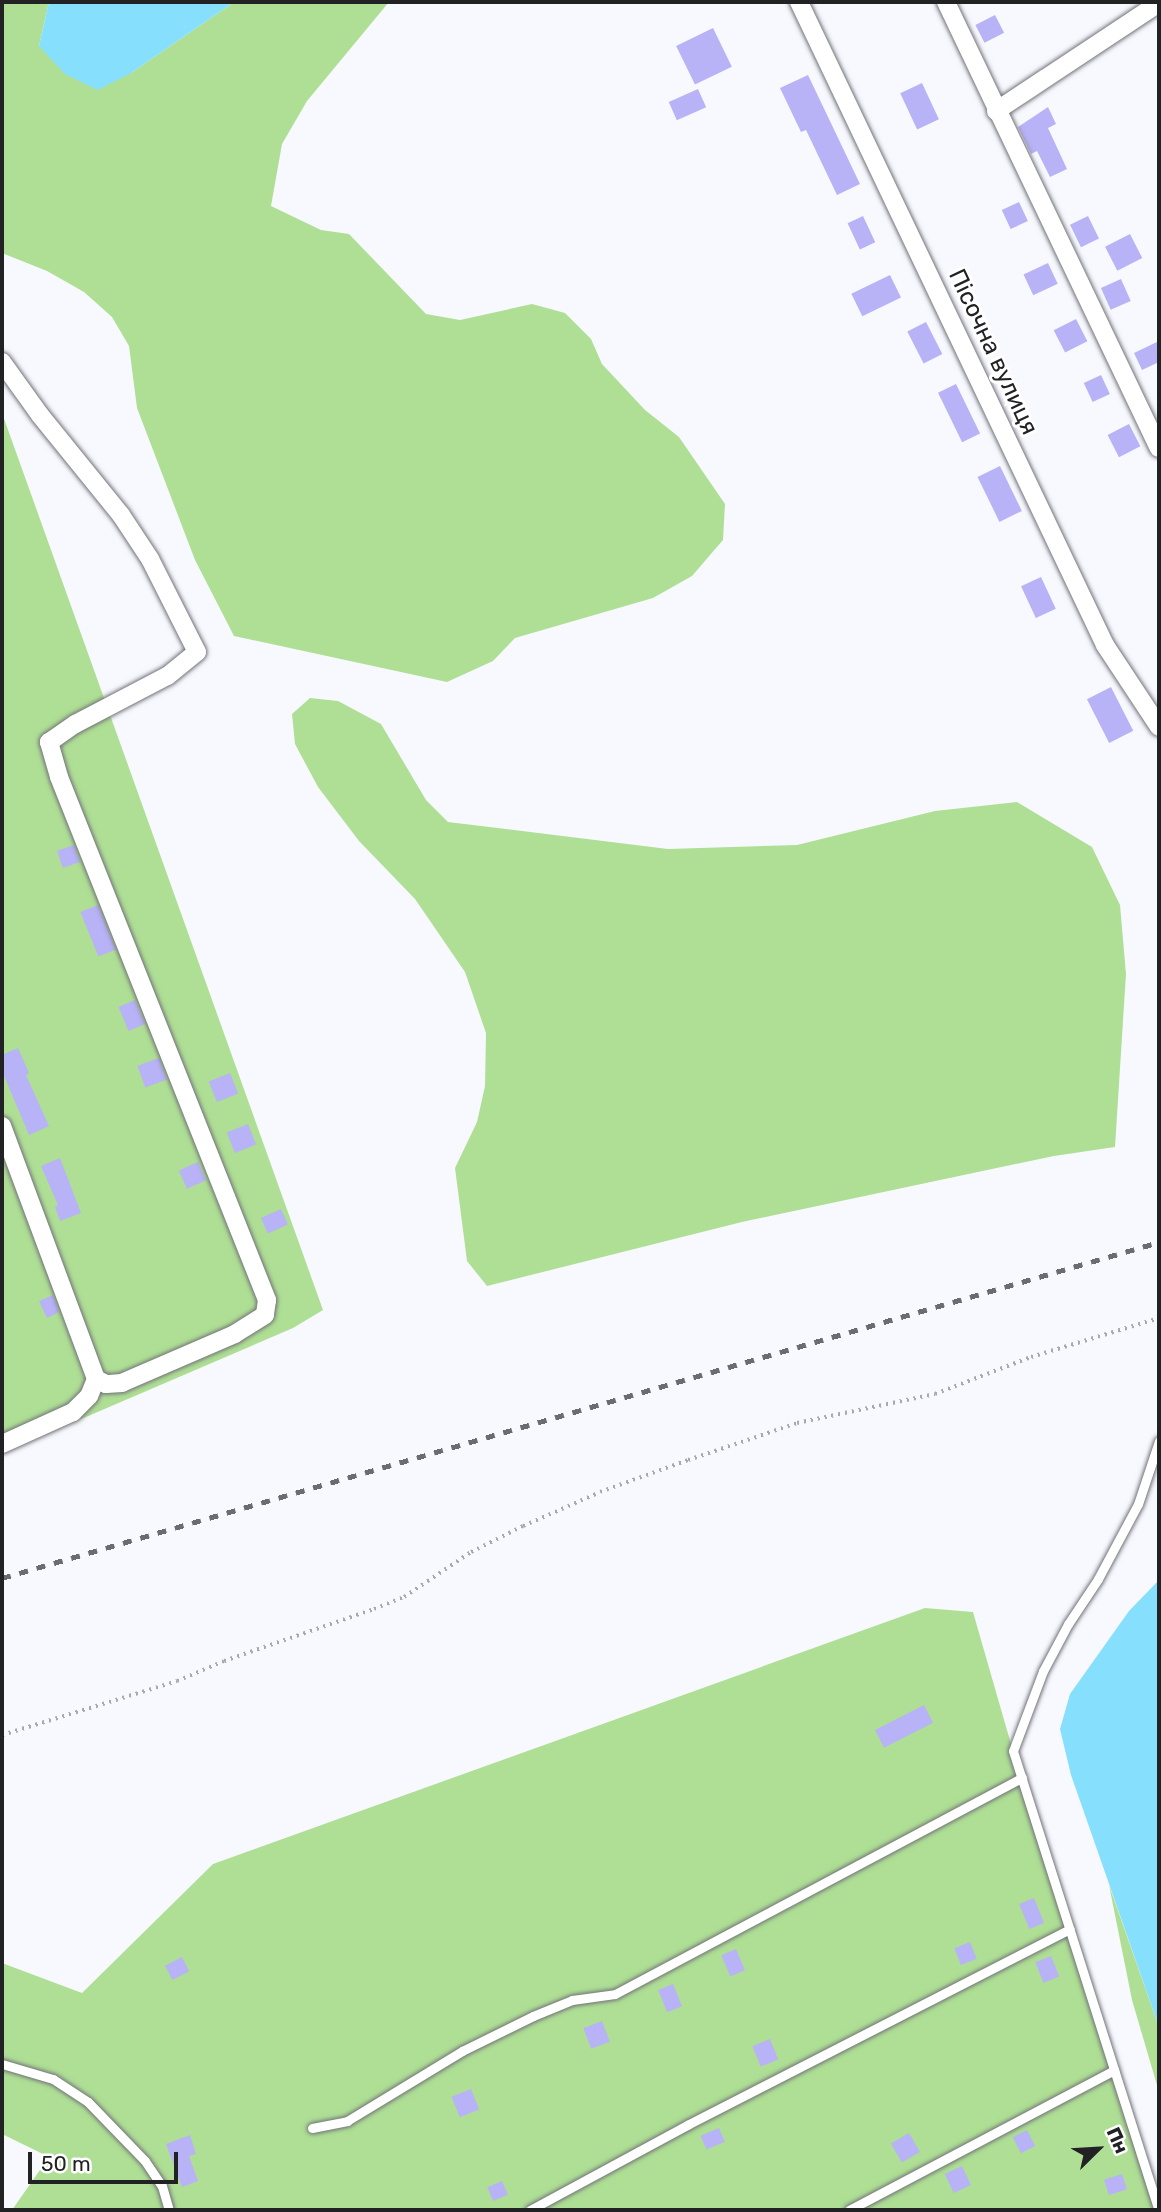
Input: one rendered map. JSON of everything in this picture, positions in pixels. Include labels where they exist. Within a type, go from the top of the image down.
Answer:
[{"type":"street","name":"Пісочна вулиця","points":[[799,2],[1105,645],[1157,722]]},
{"type":"street","points":[[946,2],[1159,448]]},
{"type":"street","points":[[996,111],[1159,2]]},
{"type":"street","points":[[2,362],[121,515],[165,586],[197,652],[167,676],[75,724],[49,742],[59,778],[267,1300],[265,1315],[235,1334],[122,1383],[106,1384],[96,1379]]},
{"type":"street","points":[[2,1126],[96,1379],[89,1396],[72,1412],[2,1444]]},
{"type":"lane","points":[[1159,1441],[1138,1504],[1098,1579],[1068,1623],[1042,1671],[1013,1751],[1159,2210]]},
{"type":"lane","points":[[312,2127],[347,2121],[462,2050],[533,2016],[572,2000],[615,1994],[1022,1778]]},
{"type":"lane","points":[[530,2210],[687,2125],[1070,1929]]},
{"type":"lane","points":[[2,2064],[53,2079],[88,2102],[145,2161],[162,2186],[169,2210]]},
{"type":"lane","points":[[849,2210],[1115,2070]]},
{"type":"path","points":[[2,1735],[177,1681],[224,1661],[394,1601],[471,1552],[523,1525],[600,1492],[688,1460],[797,1423],[935,1394],[1031,1357],[1159,1318]]},
{"type":"green space","points":[[2,2],[49,2],[39,46],[131,73],[234,2],[389,2],[307,101],[282,144],[271,206],[321,230],[349,234],[426,314],[460,320],[532,304],[565,313],[591,339],[602,364],[645,410],[679,437],[725,504],[723,540],[692,576],[653,598],[515,638],[493,661],[447,682],[234,636],[195,560],[137,408],[129,346],[112,317],[84,292],[47,271],[2,253]]},
{"type":"green space","points":[[2,413],[323,1310],[293,1328],[2,1453]]},
{"type":"green space","points":[[310,698],[338,701],[381,724],[426,800],[448,822],[668,849],[797,845],[935,811],[1017,802],[1092,847],[1120,905],[1126,974],[1115,1147],[1054,1156],[742,1222],[487,1286],[467,1261],[455,1168],[477,1122],[485,1086],[486,1033],[465,972],[415,899],[359,841],[318,787],[295,744],[292,714]]},
{"type":"green space","points":[[925,1608],[973,1612],[1013,1751],[1159,2210],[12,2210],[49,2157],[2,2134],[2,1963],[82,1993],[213,1864]]},
{"type":"green space","points":[[1109,1885],[1159,2027],[1159,2092],[1132,2000]]},
{"type":"water","points":[[49,2],[234,2],[131,73],[98,90],[65,74],[39,46]]},
{"type":"water","points":[[1159,1580],[1159,2027],[1071,1775],[1060,1729],[1070,1694],[1129,1611]]},
{"type":"building","points":[[995,15],[1004,33],[984,43],[975,25]]},
{"type":"building","points":[[713,28],[732,67],[695,85],[676,46]]},
{"type":"building","points":[[808,75],[860,184],[837,195],[806,130],[801,132],[780,88]]},
{"type":"building","points":[[922,83],[939,119],[917,129],[900,93]]},
{"type":"building","points":[[698,89],[706,107],[677,120],[669,102]]},
{"type":"building","points":[[1048,107],[1056,124],[1048,128],[1067,169],[1050,177],[1037,151],[1031,154],[1018,127]]},
{"type":"building","points":[[1019,202],[1028,221],[1011,229],[1002,210]]},
{"type":"building","points":[[863,216],[875,242],[860,249],[848,223]]},
{"type":"building","points":[[1088,216],[1099,238],[1081,247],[1070,225]]},
{"type":"building","points":[[1130,234],[1142,258],[1117,271],[1105,247]]},
{"type":"building","points":[[1048,263],[1058,284],[1033,295],[1024,274]]},
{"type":"building","points":[[890,275],[901,297],[862,316],[851,294]]},
{"type":"building","points":[[1121,279],[1131,301],[1111,310],[1101,288]]},
{"type":"building","points":[[1076,319],[1087,341],[1065,353],[1054,330]]},
{"type":"building","points":[[926,322],[942,354],[924,364],[907,332]]},
{"type":"building","points":[[1159,341],[1159,362],[1142,370],[1134,353]]},
{"type":"building","points":[[1101,375],[1110,394],[1093,402],[1084,383]]},
{"type":"building","points":[[956,384],[980,433],[962,442],[938,393]]},
{"type":"building","points":[[1129,424],[1140,446],[1119,457],[1108,435]]},
{"type":"building","points":[[1000,466],[1022,511],[999,522],[978,477]]},
{"type":"building","points":[[1041,577],[1056,609],[1036,618],[1021,586]]},
{"type":"building","points":[[1111,687],[1133,731],[1109,743],[1087,699]]},
{"type":"building","points":[[74,845],[80,862],[63,868],[57,851]]},
{"type":"building","points":[[98,905],[116,950],[98,957],[80,912]]},
{"type":"building","points":[[135,1000],[145,1024],[129,1031],[118,1007]]},
{"type":"building","points":[[18,1048],[29,1073],[26,1075],[49,1126],[29,1135],[2,1071],[2,1055]]},
{"type":"building","points":[[159,1058],[167,1080],[145,1087],[137,1066]]},
{"type":"building","points":[[230,1073],[238,1093],[217,1102],[209,1082]]},
{"type":"building","points":[[248,1124],[256,1144],[235,1153],[227,1133]]},
{"type":"building","points":[[60,1158],[81,1213],[60,1221],[55,1207],[58,1205],[41,1166]]},
{"type":"building","points":[[198,1162],[206,1180],[187,1189],[179,1171]]},
{"type":"building","points":[[281,1209],[288,1225],[268,1233],[261,1218]]},
{"type":"building","points":[[53,1295],[59,1312],[47,1318],[39,1301]]},
{"type":"building","points":[[924,1705],[933,1723],[884,1748],[875,1730]]},
{"type":"building","points":[[1034,1898],[1044,1923],[1029,1929],[1019,1904]]},
{"type":"building","points":[[970,1942],[977,1959],[961,1965],[954,1948]]},
{"type":"building","points":[[736,1949],[745,1970],[730,1976],[721,1955]]},
{"type":"building","points":[[1051,1956],[1059,1976],[1043,1983],[1035,1962]]},
{"type":"building","points":[[182,1957],[189,1971],[172,1980],[165,1966]]},
{"type":"building","points":[[673,1984],[682,2006],[667,2012],[658,1990]]},
{"type":"building","points":[[602,2021],[610,2042],[591,2049],[583,2028]]},
{"type":"building","points":[[770,2039],[778,2059],[761,2067],[752,2046]]},
{"type":"building","points":[[471,2089],[479,2109],[460,2117],[452,2097]]},
{"type":"building","points":[[719,2128],[725,2142],[706,2150],[701,2136]]},
{"type":"building","points":[[1027,2130],[1035,2146],[1021,2153],[1013,2137]]},
{"type":"building","points":[[909,2133],[920,2152],[902,2163],[891,2144]]},
{"type":"building","points":[[190,2135],[196,2154],[189,2156],[198,2181],[182,2187],[166,2144]]},
{"type":"building","points":[[962,2166],[971,2185],[954,2193],[945,2174]]},
{"type":"building","points":[[1122,2174],[1127,2189],[1109,2195],[1104,2180]]},
{"type":"building","points":[[502,2181],[508,2195],[493,2201],[487,2187]]},
{"type":"railway","points":[[2,1578],[1159,1242]]}]
